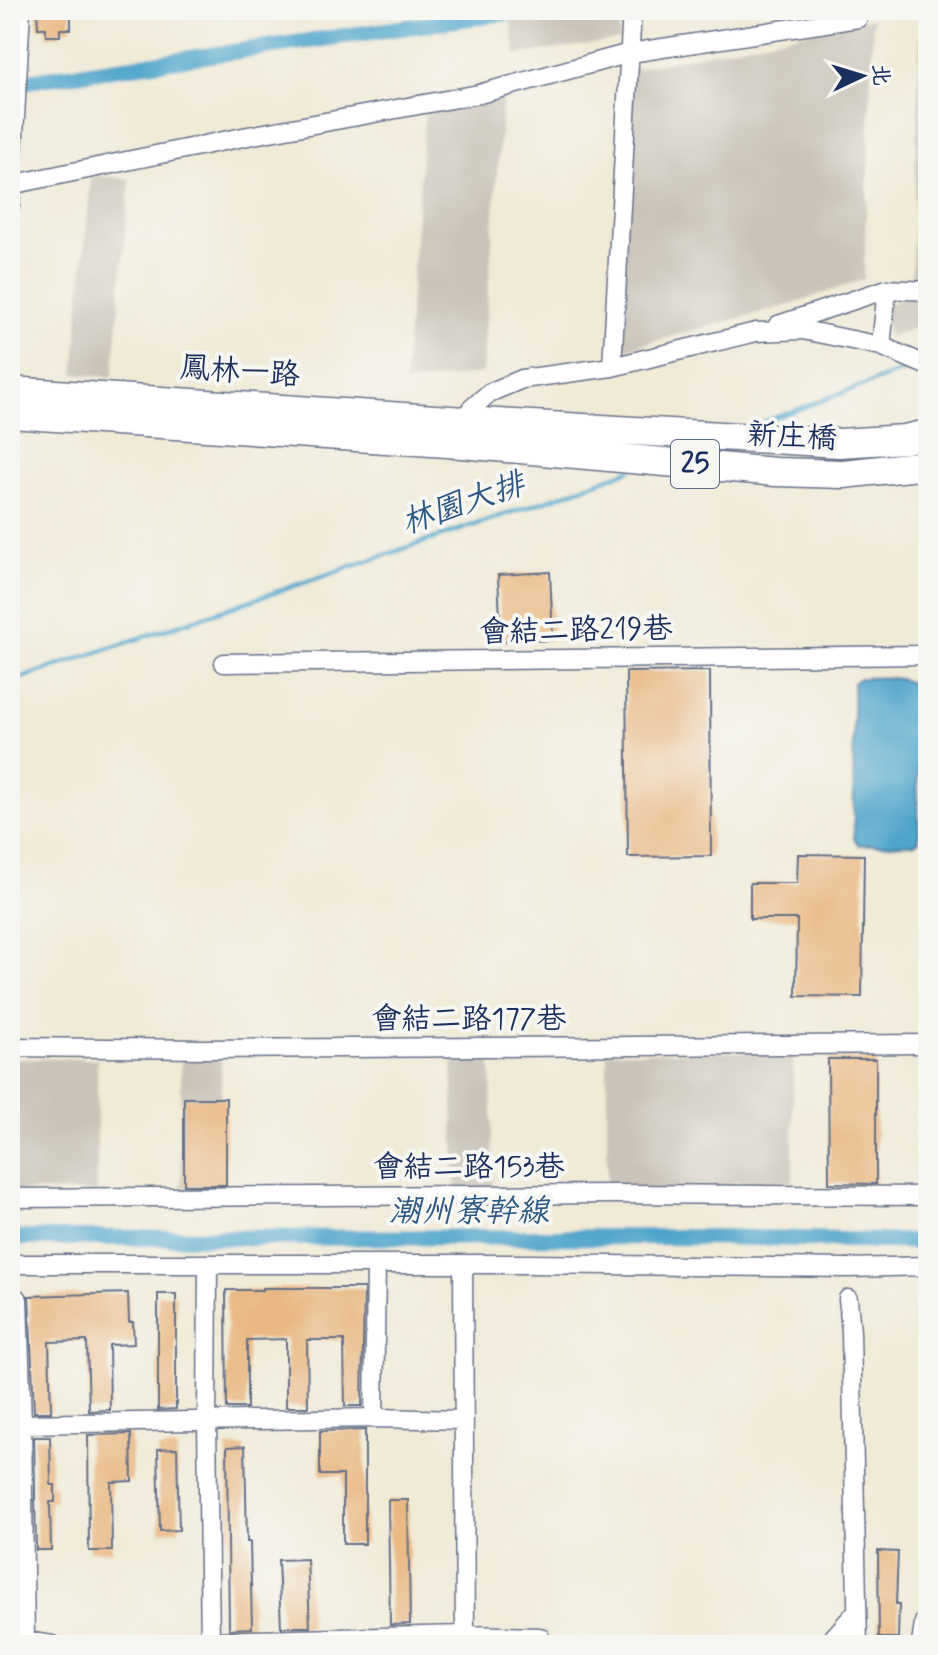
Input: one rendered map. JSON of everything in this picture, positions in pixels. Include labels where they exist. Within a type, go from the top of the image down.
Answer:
[{"type":"main road","name":"鳳林一路","points":[[10,391],[463,433]]},
{"type":"main road","name":"鳳林一路","points":[[10,414],[463,433]]},
{"type":"main road","name":"新庄橋","points":[[463,433],[839,443],[905,439],[928,434]]},
{"type":"main road","name":"新庄橋","points":[[463,433],[776,472],[843,474],[928,465]]},
{"type":"street","points":[[10,206],[21,10]]},
{"type":"street","points":[[612,367],[632,18]]},
{"type":"street","points":[[11,185],[248,136],[479,94],[630,53],[858,18]]},
{"type":"street","points":[[463,433],[471,409],[489,393],[522,379],[612,367],[756,332],[887,289],[928,291]]},
{"type":"street","points":[[881,346],[887,289]]},
{"type":"street","points":[[756,332],[803,330],[881,346],[928,366]]},
{"type":"street","name":"會結二路219巷","points":[[224,663],[928,655]]},
{"type":"street","name":"會結二路177巷","points":[[10,1047],[208,1049],[928,1044]]},
{"type":"street","name":"會結二路153巷","points":[[10,1198],[598,1194],[928,1196]]},
{"type":"street","points":[[10,1264],[928,1266]]},
{"type":"street","points":[[208,1264],[210,1643],[540,1637],[540,1645]]},
{"type":"street","points":[[374,1418],[376,1264]]},
{"type":"street","points":[[463,1264],[465,1640]]},
{"type":"street","points":[[18,1299],[25,1641],[52,1645]]},
{"type":"street","points":[[848,1299],[858,1645]]},
{"type":"street","points":[[22,1424],[374,1418],[463,1420]]},
{"type":"street","points":[[827,1645],[857,1611]]},
{"type":"street","points":[[925,1645],[928,1623]]},
{"type":"shaded area","points":[[509,10],[620,10],[620,40],[516,55]]},
{"type":"shaded area","points":[[921,10],[928,10],[928,324],[888,337],[884,306],[911,295]]},
{"type":"shaded area","points":[[873,18],[864,279],[793,304],[610,353],[629,70]]},
{"type":"shaded area","points":[[503,98],[482,373],[404,384],[425,108]]},
{"type":"shaded area","points":[[91,175],[130,179],[113,377],[74,374]]},
{"type":"shaded area","points":[[607,1052],[793,1052],[793,1182],[734,1182],[733,1192],[607,1193]]},
{"type":"shaded area","points":[[491,1054],[493,1191],[455,1191],[452,1055]]},
{"type":"shaded area","points":[[181,1058],[221,1058],[221,1193],[181,1193]]},
{"type":"shaded area","points":[[10,1059],[97,1059],[97,1192],[10,1191]]},
{"type":"water","points":[[859,678],[897,678],[916,687],[919,840],[913,844],[859,845],[854,839],[853,683]]},
{"type":"building","points":[[37,10],[71,10],[71,29],[60,29],[60,36],[46,36],[46,28],[38,28]]},
{"type":"building","points":[[550,572],[553,640],[501,642],[498,575]]},
{"type":"building","points":[[710,671],[711,856],[628,857],[626,672]]},
{"type":"building","points":[[798,854],[864,855],[862,997],[796,996],[797,919],[750,919],[750,883],[797,883]]},
{"type":"building","points":[[828,1059],[876,1059],[876,1184],[829,1183]]},
{"type":"building","points":[[184,1098],[226,1098],[226,1185],[184,1185]]},
{"type":"building","points":[[364,1288],[362,1406],[345,1406],[344,1340],[307,1340],[308,1407],[286,1407],[286,1339],[247,1340],[247,1408],[227,1408],[226,1290]]},
{"type":"building","points":[[128,1293],[134,1344],[109,1345],[110,1410],[89,1411],[87,1341],[49,1342],[51,1412],[34,1412],[29,1296]]},
{"type":"building","points":[[158,1294],[176,1294],[176,1409],[158,1410]]},
{"type":"building","points":[[365,1430],[365,1544],[343,1544],[343,1475],[320,1475],[320,1431]]},
{"type":"building","points":[[131,1434],[132,1481],[111,1482],[112,1551],[89,1551],[88,1435]]},
{"type":"building","points":[[34,1437],[50,1437],[51,1485],[55,1485],[55,1502],[50,1502],[51,1550],[36,1550]]},
{"type":"building","points":[[245,1446],[252,1628],[229,1629],[227,1447]]},
{"type":"building","points":[[177,1448],[179,1530],[160,1531],[158,1449]]},
{"type":"building","points":[[388,1500],[408,1500],[410,1624],[390,1625]]},
{"type":"building","points":[[878,1551],[898,1552],[898,1638],[879,1638]]},
{"type":"building","points":[[307,1559],[310,1627],[281,1627],[278,1560]]},
{"type":"waterway","points":[[20,82],[528,10]]},
{"type":"waterway","name":"林園大排","points":[[752,426],[916,366]]},
{"type":"waterway","name":"林園大排","points":[[10,682],[630,470]]},
{"type":"waterway","name":"潮州寮幹線","points":[[10,1238],[714,1237],[928,1242]]}]
